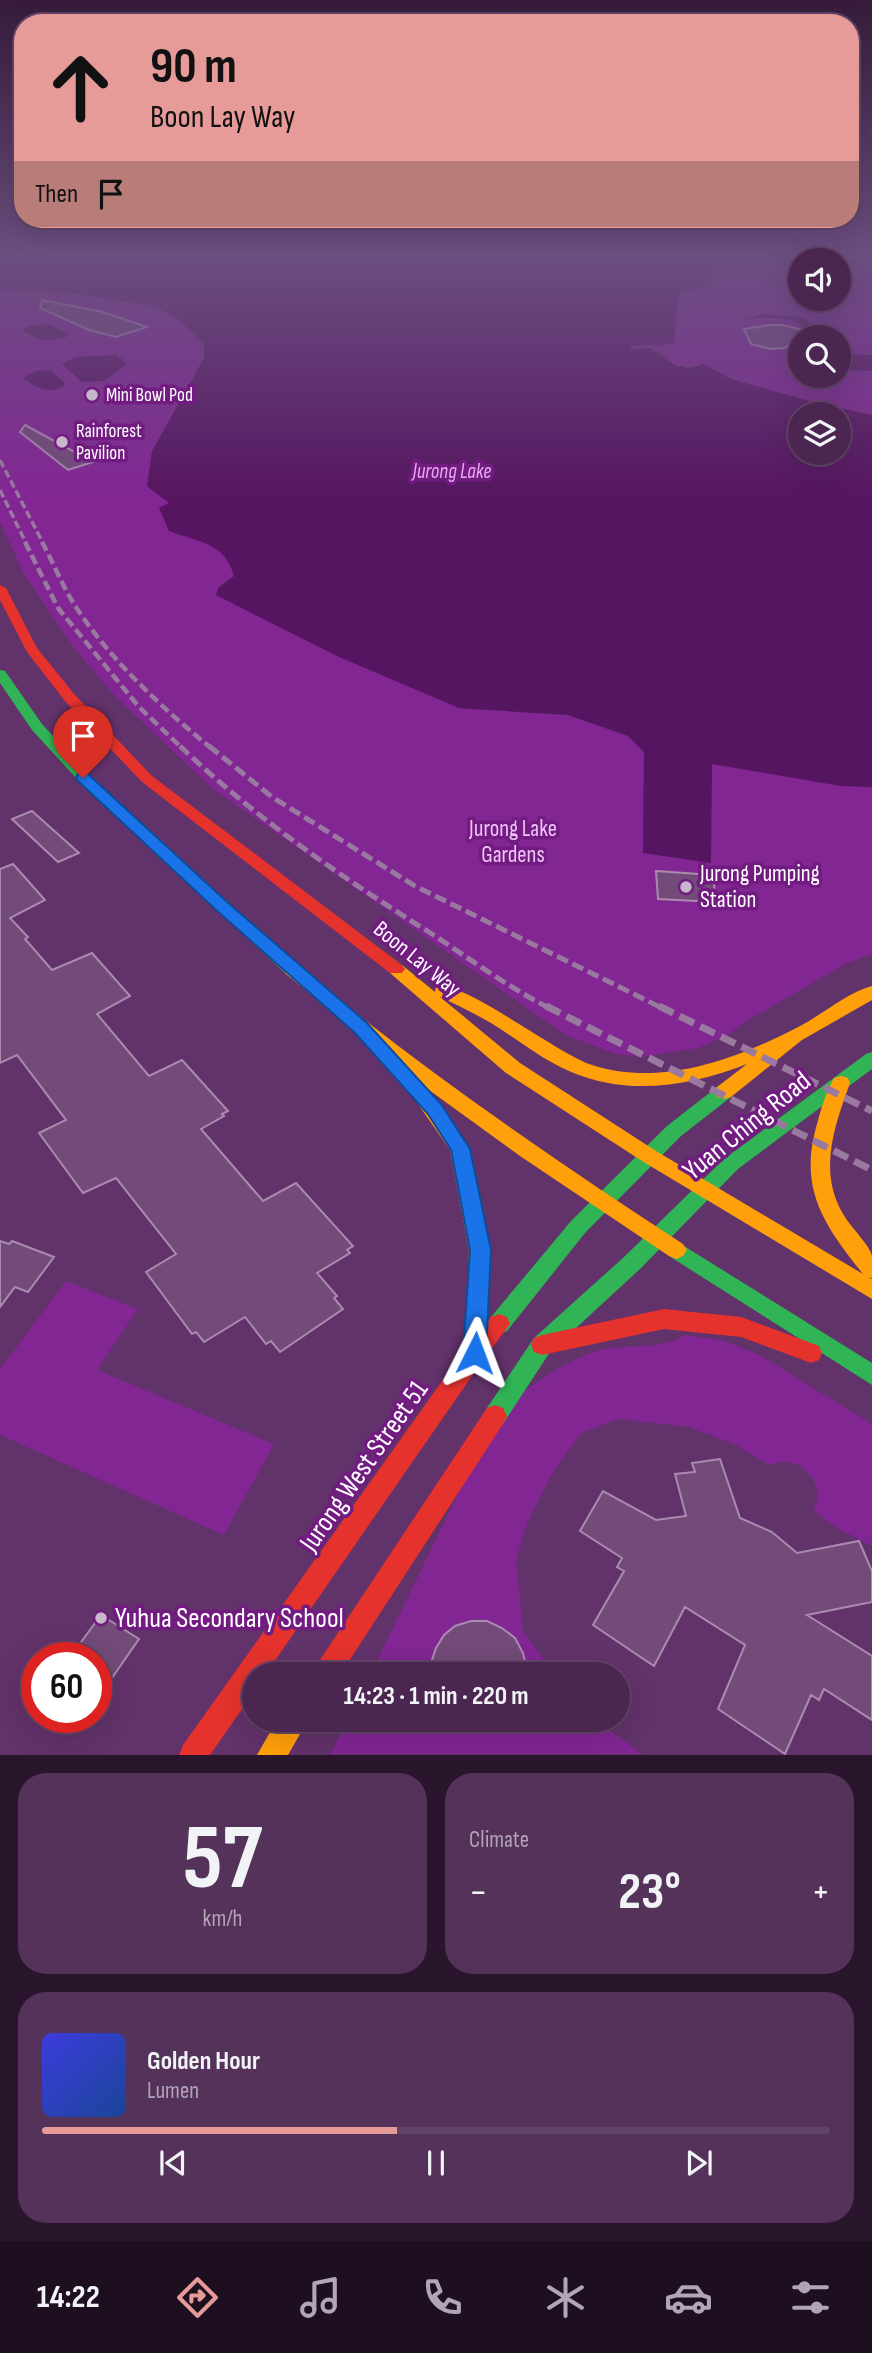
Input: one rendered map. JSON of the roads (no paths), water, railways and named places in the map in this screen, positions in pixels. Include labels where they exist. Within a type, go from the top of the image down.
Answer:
[{"type":"main road","name":"Boon Lay Way","points":[[0,588],[31,649],[70,698],[147,779],[385,959],[513,1068],[649,1156],[872,1290]]},
{"type":"main road","points":[[0,674],[33,723],[83,778],[220,905],[361,1028],[470,1109],[604,1202],[872,1376]]},
{"type":"main road","points":[[385,959],[497,1019],[559,1057],[588,1071],[630,1081],[665,1080],[701,1073],[753,1057],[804,1031]]},
{"type":"main road","name":"Yuan Ching Road","points":[[649,1156],[674,1130],[804,1031],[872,992]]},
{"type":"main road","points":[[361,1028],[434,1109],[460,1149],[480,1250],[475,1353]]},
{"type":"main road","name":"Yuan Ching Road","points":[[658,1237],[731,1164],[872,1059]]},
{"type":"main road","points":[[841,1083],[822,1127],[817,1164],[819,1189],[833,1219],[872,1269]]},
{"type":"main road","name":"Jurong West Street 51","points":[[193,1755],[475,1353],[578,1227],[649,1156]]},
{"type":"main road","points":[[333,1662],[542,1345],[658,1237]]},
{"type":"main road","points":[[542,1345],[664,1319],[741,1327],[872,1376]]},
{"type":"main road","points":[[271,1755],[286,1732]]},
{"type":"water","points":[[33,336],[68,336],[57,340]]},
{"type":"water","name":"Jurong Lake","points":[[196,336],[675,336],[674,344],[629,346],[632,349],[650,348],[677,367],[688,369],[704,364],[731,379],[812,402],[788,402],[788,465],[851,465],[851,410],[872,415],[872,787],[841,786],[712,764],[711,863],[643,853],[644,752],[628,736],[568,715],[459,708],[339,657],[216,595],[218,588],[234,576],[230,565],[224,556],[209,545],[169,531],[159,508],[169,503],[147,486],[152,451],[204,358],[204,344]]},
{"type":"water","points":[[851,354],[872,355],[872,371],[851,370]]},
{"type":"water","points":[[117,355],[127,364],[104,381],[82,382],[62,364],[76,357]]},
{"type":"water","points":[[51,370],[66,384],[49,390],[33,385],[23,378],[35,371]]},
{"type":"railway","points":[[0,460],[43,543]]},
{"type":"railway","points":[[0,490],[26,543]]},
{"type":"railway","points":[[25,542],[58,608],[139,707],[182,748]]},
{"type":"railway","points":[[42,542],[65,589],[103,644],[155,699],[211,748]]},
{"type":"railway","points":[[180,746],[270,823],[333,869],[504,982],[549,1008]]},
{"type":"railway","points":[[209,746],[272,797],[415,886],[662,1008]]},
{"type":"railway","points":[[546,1006],[872,1170]]},
{"type":"railway","points":[[659,1006],[872,1111]]},
{"type":"place","name":"Mini Bowl Pod","points":[[92,395]]},
{"type":"place","name":"Rainforest Pavilion","points":[[62,442]]},
{"type":"place","name":"Jurong Pumping Station","points":[[686,887]]},
{"type":"place","name":"Yuhua Secondary School","points":[[101,1618]]},
{"type":"park label","name":"Jurong Lake Gardens","points":[[513,842]]}]
